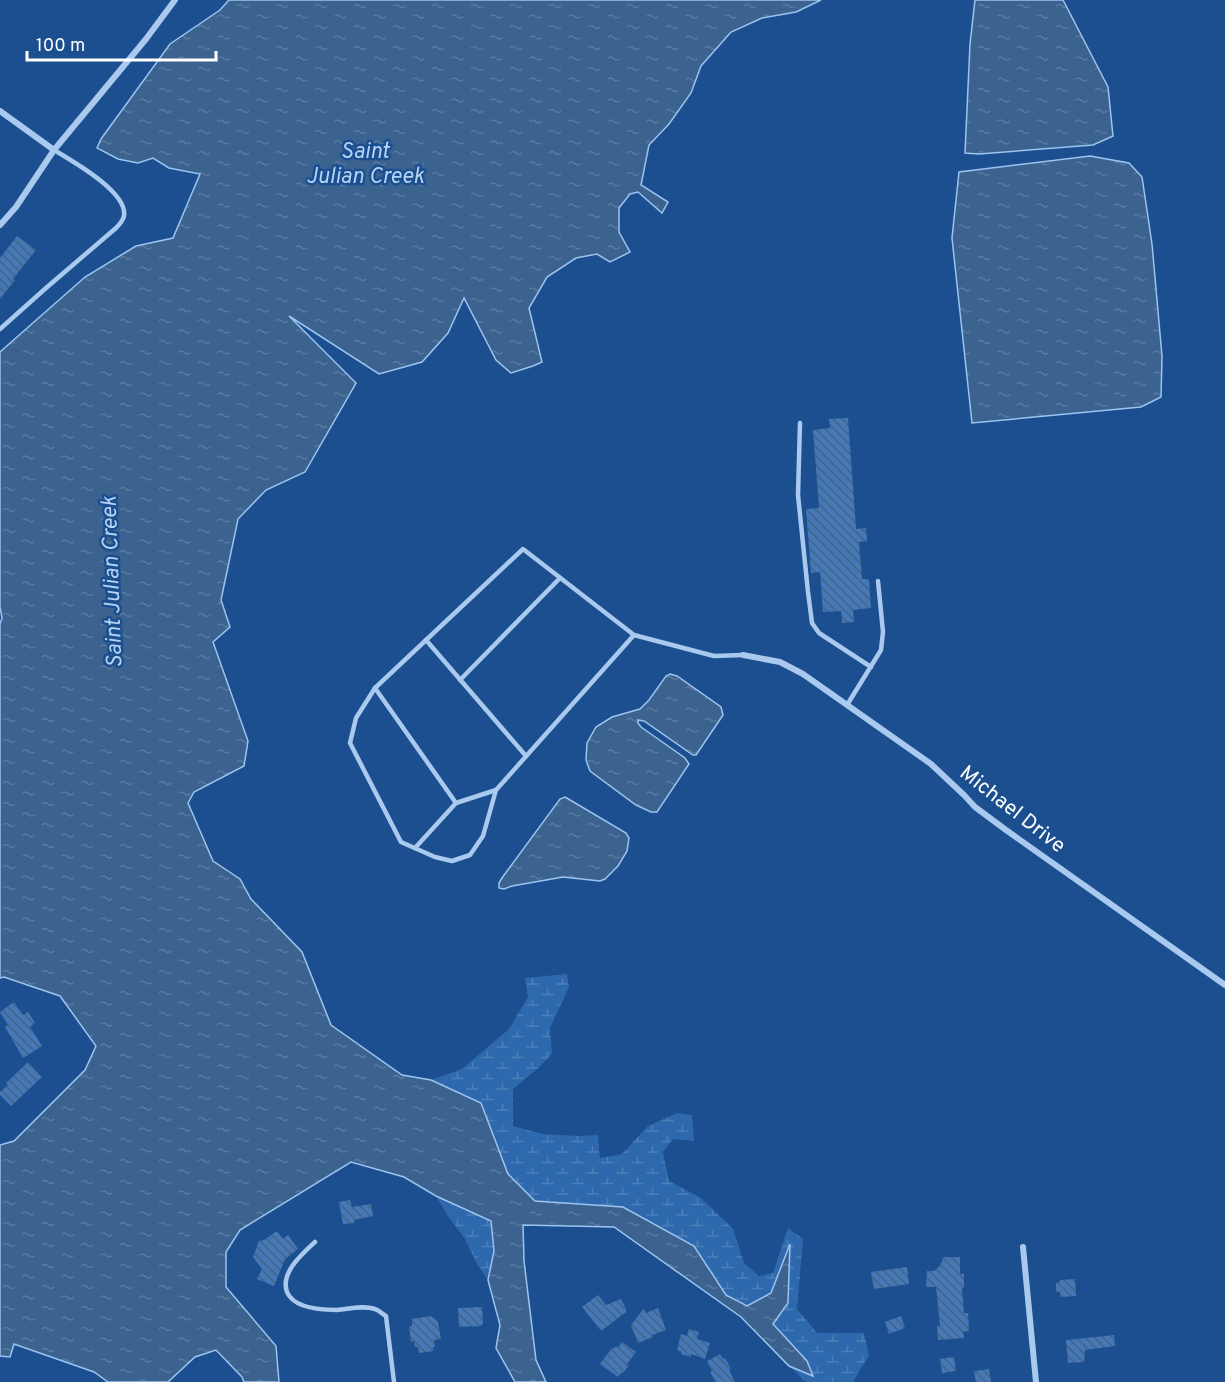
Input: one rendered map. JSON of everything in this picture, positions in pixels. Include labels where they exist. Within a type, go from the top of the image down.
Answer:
[{"type":"street","points":[[0,225],[16,207],[54,150],[146,39],[175,0]]},
{"type":"street","points":[[0,111],[54,150]]},
{"type":"street","name":"Michael Drive","points":[[743,655],[780,662],[803,674],[931,764],[983,813],[1225,985]]},
{"type":"street","points":[[1023,1247],[1036,1382]]},
{"type":"lane","points":[[0,329],[116,228],[123,219],[124,213],[117,197],[99,180],[54,150]]},
{"type":"lane","points":[[800,423],[798,495],[812,623],[819,633],[871,667]]},
{"type":"lane","points":[[634,635],[496,790],[483,836],[470,855],[452,861],[435,857],[401,842],[350,743],[356,718],[375,688],[523,549],[634,635],[714,656],[743,655]]},
{"type":"lane","points":[[460,680],[560,578]]},
{"type":"lane","points":[[847,705],[881,650],[883,632],[878,581]]},
{"type":"lane","points":[[426,640],[526,756]]},
{"type":"lane","points":[[375,688],[456,803]]},
{"type":"lane","points":[[415,848],[456,803],[496,790]]},
{"type":"lane","points":[[315,1242],[292,1266],[285,1284],[288,1296],[300,1305],[320,1310],[365,1307],[376,1309],[386,1316],[394,1382]]},
{"type":"green space","points":[[567,974],[569,987],[550,1028],[552,1054],[513,1089],[513,1126],[542,1134],[598,1135],[600,1158],[622,1154],[648,1126],[677,1113],[692,1115],[694,1141],[673,1139],[663,1152],[669,1181],[701,1198],[733,1229],[744,1263],[759,1276],[773,1273],[788,1228],[803,1239],[797,1309],[817,1333],[864,1333],[869,1355],[853,1382],[806,1382],[789,1366],[812,1376],[807,1361],[773,1324],[790,1246],[771,1293],[747,1306],[726,1295],[693,1246],[623,1207],[535,1201],[508,1174],[481,1103],[431,1080],[462,1069],[509,1029],[528,997],[525,978]]},
{"type":"green space","points":[[436,1196],[491,1221],[494,1251],[488,1280],[465,1239]]},
{"type":"water","name":"Saint Julian Creek","points":[[229,0],[821,0],[796,12],[762,18],[731,32],[701,66],[691,93],[669,124],[649,145],[641,185],[668,202],[662,213],[638,192],[630,194],[619,208],[619,232],[630,252],[610,262],[597,254],[576,258],[547,277],[529,308],[542,362],[511,373],[496,360],[464,298],[448,333],[422,362],[379,374],[289,316],[356,383],[305,472],[266,490],[238,519],[221,600],[230,627],[213,642],[248,741],[244,766],[194,792],[188,803],[213,861],[240,879],[251,899],[302,952],[331,1025],[402,1075],[431,1080],[481,1103],[508,1174],[535,1201],[623,1207],[694,1246],[726,1295],[747,1306],[771,1293],[790,1244],[788,1303],[773,1324],[807,1361],[813,1376],[789,1366],[741,1317],[614,1227],[523,1225],[524,1261],[536,1360],[546,1382],[515,1382],[496,1348],[500,1325],[488,1280],[494,1251],[491,1221],[436,1196],[404,1177],[351,1162],[240,1230],[226,1252],[226,1287],[276,1346],[279,1382],[244,1382],[216,1350],[195,1357],[168,1382],[108,1382],[94,1372],[14,1344],[10,1357],[0,1356],[0,1145],[14,1141],[85,1070],[96,1046],[60,996],[4,977],[0,978],[0,624],[2,618],[0,607],[0,352],[85,277],[136,246],[173,238],[200,174],[169,168],[153,158],[138,163],[118,159],[97,148],[101,139],[170,44],[220,10]]},
{"type":"water","points":[[975,0],[1063,0],[1108,87],[1113,136],[1093,145],[979,154],[965,153],[970,44]]},
{"type":"water","points":[[1090,156],[1129,163],[1142,177],[1152,244],[1162,356],[1161,397],[1141,407],[972,423],[952,238],[959,172]]},
{"type":"water","points":[[670,674],[677,676],[721,707],[723,715],[696,755],[644,721],[638,720],[641,727],[685,758],[689,764],[657,812],[651,812],[636,805],[590,771],[586,760],[587,743],[596,727],[612,717],[640,709]]},
{"type":"water","points":[[565,797],[626,833],[629,838],[627,851],[618,866],[600,881],[563,877],[504,889],[499,888],[502,878],[560,799]]},
{"type":"building","points":[[17,236],[36,250],[0,299],[0,258]]},
{"type":"building","points":[[848,418],[856,529],[866,528],[867,541],[859,542],[862,579],[869,579],[871,608],[853,610],[854,622],[842,623],[841,611],[823,612],[820,572],[811,573],[806,509],[819,508],[813,430],[830,428],[829,419]]},
{"type":"building","points":[[14,1002],[23,1015],[28,1012],[35,1023],[30,1027],[42,1046],[23,1058],[5,1027],[8,1025],[0,1012]]},
{"type":"building","points":[[28,1062],[42,1077],[11,1106],[0,1095],[0,1092]]},
{"type":"building","points":[[350,1200],[352,1207],[371,1204],[373,1216],[354,1220],[354,1223],[343,1224],[339,1202]]},
{"type":"building","points":[[277,1231],[283,1239],[288,1235],[298,1249],[285,1259],[274,1286],[257,1279],[262,1269],[253,1257],[259,1241]]},
{"type":"building","points":[[943,1257],[960,1257],[960,1274],[964,1274],[964,1288],[962,1288],[964,1313],[968,1313],[969,1331],[963,1332],[964,1338],[938,1340],[937,1326],[940,1326],[936,1287],[926,1287],[927,1271],[934,1271],[940,1266]]},
{"type":"building","points":[[907,1267],[909,1284],[874,1289],[871,1272]]},
{"type":"building","points":[[1075,1279],[1076,1296],[1060,1297],[1060,1292],[1056,1292],[1056,1283],[1060,1280]]},
{"type":"building","points":[[598,1295],[606,1305],[621,1299],[626,1309],[626,1312],[601,1331],[582,1307]]},
{"type":"building","points":[[482,1307],[483,1324],[481,1326],[459,1326],[458,1308]]},
{"type":"building","points":[[644,1308],[646,1313],[658,1308],[666,1330],[638,1343],[631,1325]]},
{"type":"building","points":[[431,1316],[438,1322],[441,1339],[434,1340],[433,1351],[419,1353],[414,1341],[411,1342],[409,1326],[412,1326],[412,1319]]},
{"type":"building","points":[[901,1316],[905,1328],[889,1334],[885,1322]]},
{"type":"building","points":[[689,1329],[699,1332],[697,1339],[710,1343],[705,1359],[691,1354],[691,1357],[681,1354],[682,1352],[677,1350],[681,1334],[687,1336]]},
{"type":"building","points":[[1114,1335],[1115,1346],[1085,1350],[1084,1362],[1068,1363],[1066,1340]]},
{"type":"building","points":[[622,1342],[636,1352],[627,1364],[629,1365],[618,1377],[600,1364],[612,1348],[616,1346],[618,1348]]},
{"type":"building","points":[[720,1354],[731,1369],[729,1370],[735,1382],[716,1382],[710,1372],[712,1371],[707,1361]]},
{"type":"building","points":[[954,1357],[956,1371],[942,1373],[940,1359]]},
{"type":"building","points":[[989,1369],[991,1382],[976,1382],[974,1371]]}]
